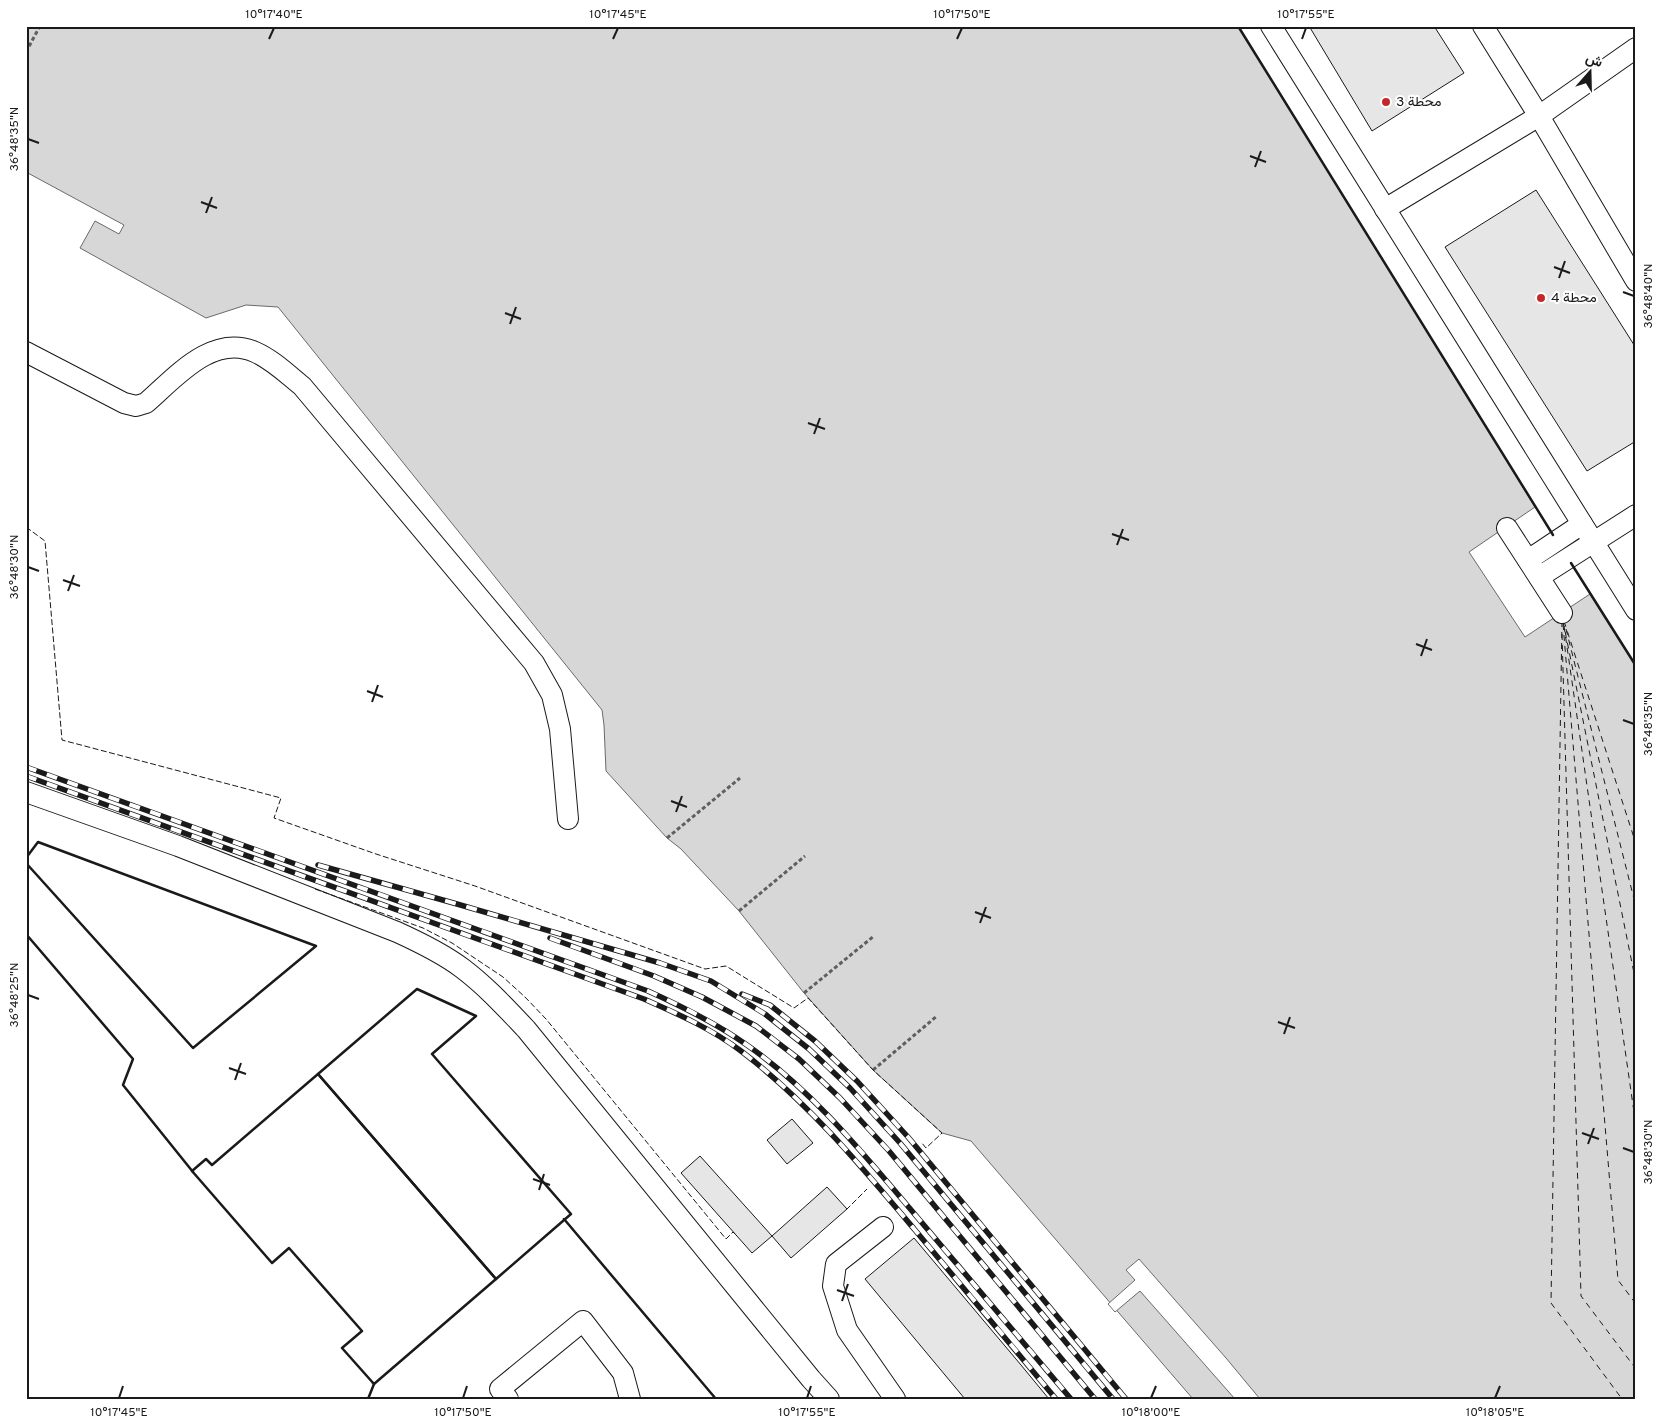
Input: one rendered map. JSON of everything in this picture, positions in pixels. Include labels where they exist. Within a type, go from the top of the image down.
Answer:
[{"type":"street","points":[[1271,26],[1636,610]]},
{"type":"street","points":[[1483,26],[1539,116],[1636,281]]},
{"type":"street","points":[[1385,209],[1539,116],[1636,48]]},
{"type":"street","points":[[26,352],[124,403],[136,406],[146,403],[195,360],[217,349],[236,347],[254,352],[276,364],[302,386],[534,663],[552,695],[560,729],[568,819]]},
{"type":"street","points":[[1539,577],[1636,515]]},
{"type":"street","points":[[1528,560],[1582,524]]},
{"type":"street","points":[[1507,528],[1562,613]]},
{"type":"street","points":[[26,792],[178,846],[397,932],[431,948],[461,967],[491,992],[526,1029],[829,1399]]},
{"type":"street","points":[[883,1227],[836,1264],[833,1286],[847,1330],[894,1399]]},
{"type":"street","points":[[508,1399],[500,1389],[583,1321],[623,1373],[630,1399]]},
{"type":"path","points":[[26,52],[40,26]]},
{"type":"path","points":[[667,838],[740,778]]},
{"type":"path","points":[[739,911],[805,856]]},
{"type":"path","points":[[804,993],[874,936]]},
{"type":"path","points":[[873,1070],[937,1016]]},
{"type":"shaded area","points":[[26,26],[1238,26],[1535,507],[1469,552],[1525,637],[1590,594],[1636,666],[1636,1399],[1193,1399],[971,1141],[942,1133],[873,1070],[804,993],[739,911],[681,849],[667,838],[606,771],[602,710],[278,307],[246,305],[206,318],[80,248],[95,221],[119,234],[124,225],[26,172]]},
{"type":"pier","points":[[1139,1259],[1260,1399],[1235,1399],[1140,1291],[1115,1312],[1108,1304],[1135,1280],[1126,1270]]},
{"type":"building","name":"محطة 3","points":[[1309,26],[1434,26],[1464,73],[1372,131]]},
{"type":"building","name":"محطة 4","points":[[1536,190],[1636,348],[1636,441],[1587,471],[1445,247]]},
{"type":"building","points":[[792,1119],[813,1143],[787,1164],[767,1140]]},
{"type":"building","points":[[700,1156],[772,1236],[752,1253],[681,1173]]},
{"type":"building","points":[[827,1187],[847,1209],[791,1258],[772,1236]]},
{"type":"building","points":[[914,1238],[1049,1399],[965,1399],[865,1279]]},
{"type":"ferry route","points":[[1562,621],[1551,1303],[1622,1399]]},
{"type":"ferry route","points":[[1563,621],[1636,983]]},
{"type":"ferry route","points":[[1564,621],[1636,844]]},
{"type":"ferry route","points":[[1563,624],[1618,1280],[1636,1304]]},
{"type":"ferry route","points":[[1564,626],[1636,1126]]},
{"type":"ferry route","points":[[1566,629],[1636,907]]},
{"type":"ferry route","points":[[1562,634],[1581,1296],[1636,1369]]},
{"type":"railway","points":[[26,767],[648,991],[721,1028],[768,1061],[834,1121],[1071,1399]]},
{"type":"railway","points":[[26,776],[644,999],[707,1029],[741,1051],[789,1091],[833,1136],[895,1206],[1056,1399]]},
{"type":"railway","points":[[318,865],[660,963],[711,981],[765,1014],[809,1049],[850,1088],[900,1143],[1113,1399]]},
{"type":"railway","points":[[550,938],[654,976],[702,997],[756,1026],[799,1059],[840,1098],[889,1151],[1095,1399]]},
{"type":"railway","points":[[742,994],[770,1005],[815,1041],[857,1081],[908,1137],[1126,1399]]},
{"type":"fence","points":[[26,527],[45,541],[62,740],[281,798],[274,818],[475,886],[705,969],[726,966],[794,1008],[808,998],[873,1070],[942,1133],[926,1148],[921,1142]]},
{"type":"fence","points":[[315,889],[423,928],[452,943],[503,977],[546,1019],[726,1239],[733,1232],[735,1234]]},
{"type":"fence","points":[[846,1210],[867,1189]]},
{"type":"wall","points":[[1238,26],[1553,535]]},
{"type":"wall","points":[[1571,563],[1636,666]]},
{"type":"wall","points":[[26,858],[38,842],[316,946],[193,1048],[26,863]]},
{"type":"wall","points":[[26,934],[133,1059],[123,1085],[193,1172]]},
{"type":"wall","points":[[417,989],[476,1016],[432,1054],[571,1214],[496,1279],[318,1074],[417,989]]},
{"type":"wall","points":[[318,1074],[496,1279],[374,1384],[342,1348],[362,1331],[289,1248],[272,1263],[192,1171],[206,1159],[212,1165],[318,1074]]},
{"type":"wall","points":[[564,1219],[716,1399]]},
{"type":"wall","points":[[368,1399],[373,1383]]},
{"type":"place","name":"محطة 3","points":[[1386,102]]},
{"type":"place","name":"محطة 4","points":[[1541,298]]}]
